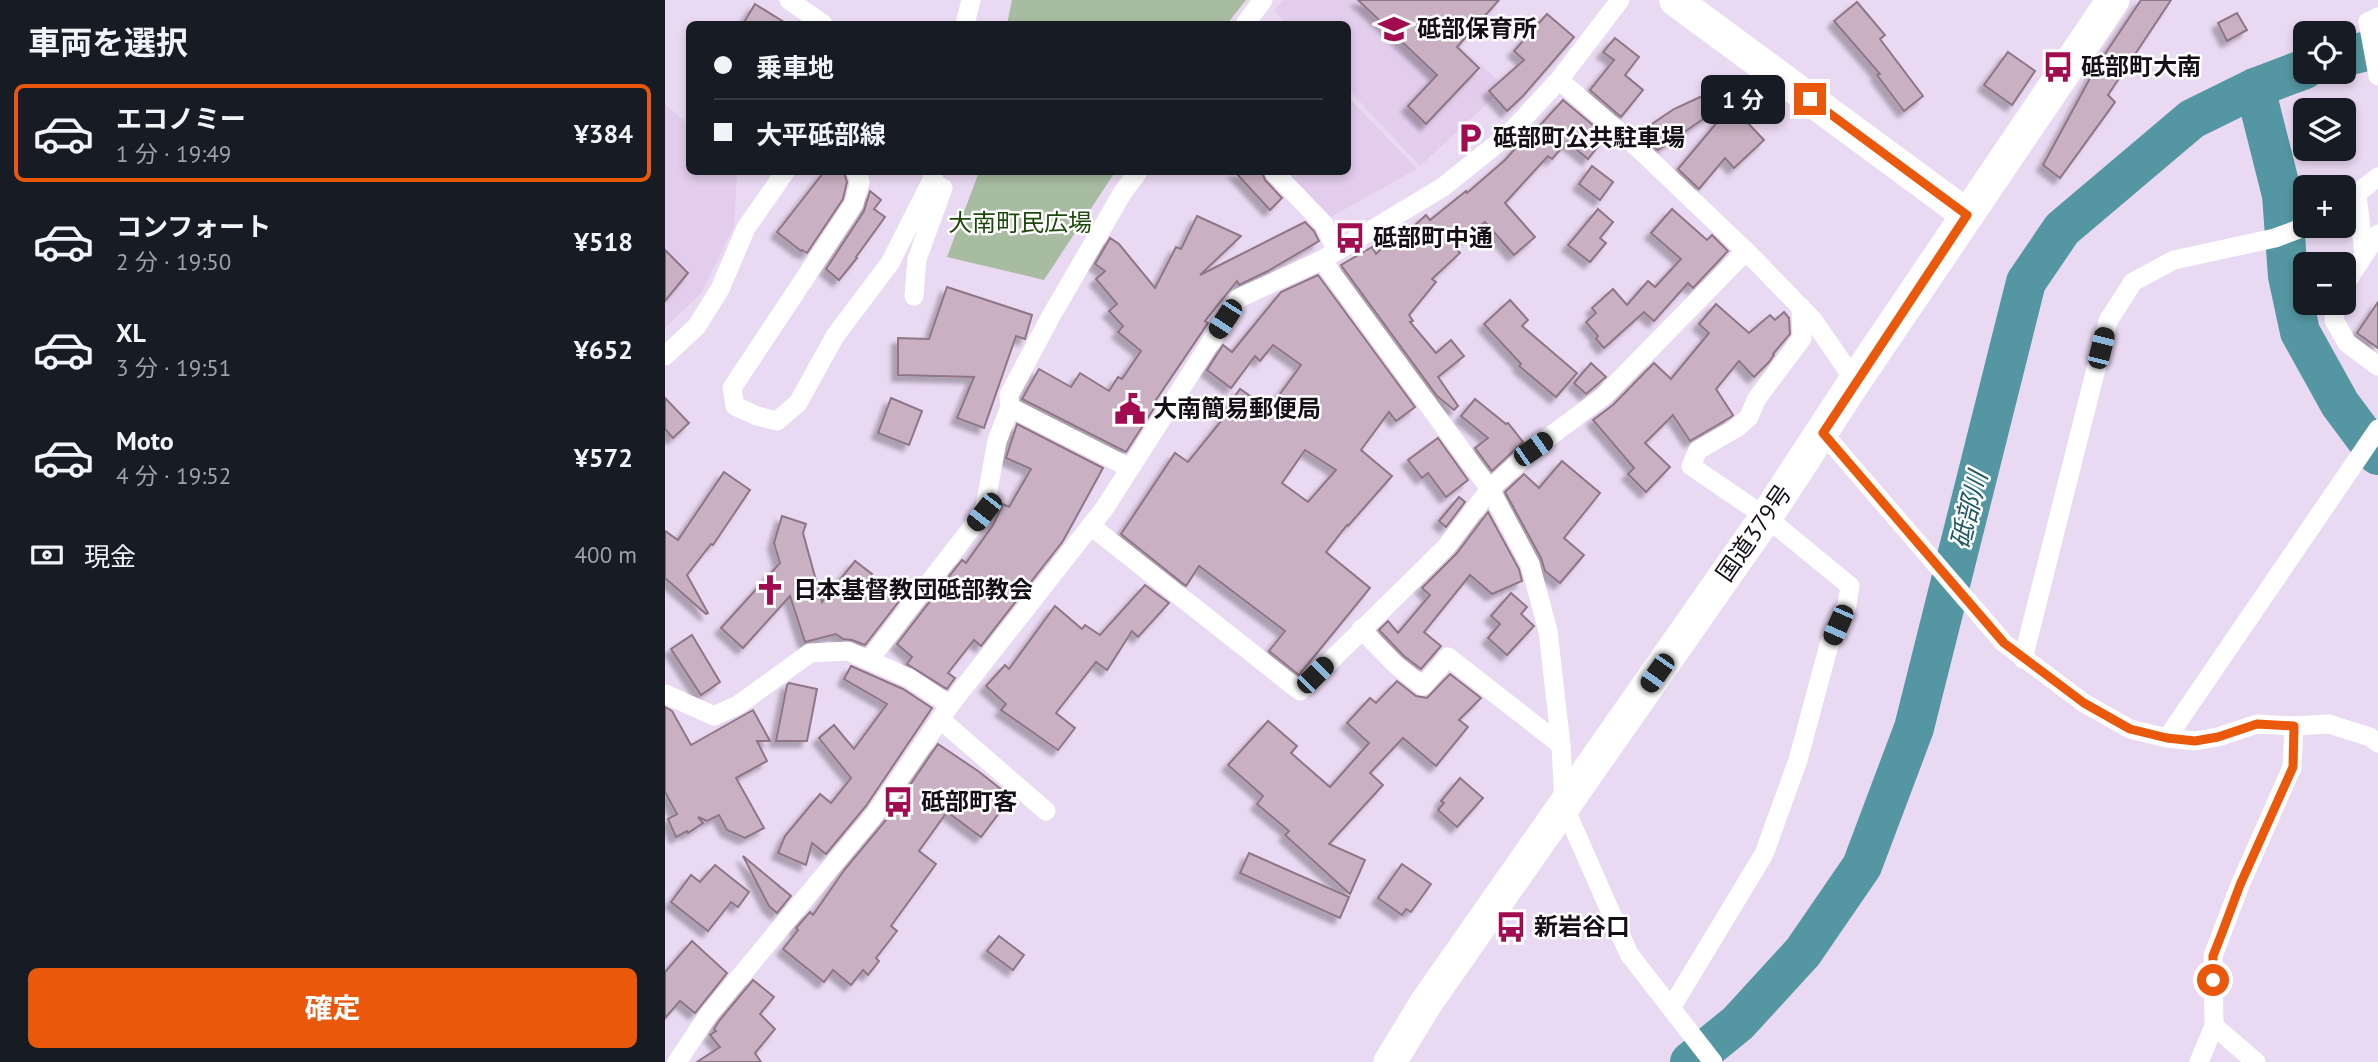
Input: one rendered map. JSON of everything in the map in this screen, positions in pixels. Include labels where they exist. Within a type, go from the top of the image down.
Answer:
[{"type":"highway","name":"国道379号","points":[[1395,1054],[1426,1003],[1766,517],[2113,0]]},
{"type":"main road","points":[[1675,0],[1967,215]]},
{"type":"street","points":[[789,0],[819,21]]},
{"type":"street","points":[[966,21],[971,0]]},
{"type":"street","points":[[1247,21],[1263,0]]},
{"type":"street","points":[[678,1057],[709,1014],[876,813],[945,713],[1091,526],[1238,298],[1330,256],[1443,187],[1509,134],[1559,80],[1619,0]]},
{"type":"street","points":[[2374,24],[2377,76]]},
{"type":"street","points":[[1559,80],[1637,148],[1746,251],[1813,320],[1855,381]]},
{"type":"street","points":[[665,356],[697,326],[720,289],[746,228],[783,175]]},
{"type":"street","points":[[857,175],[860,181],[854,204],[732,388],[735,406],[776,421],[797,403],[835,336],[890,263],[933,177],[943,188],[917,259],[914,296]]},
{"type":"street","points":[[869,660],[984,512],[997,441],[1010,407],[1009,395],[1051,316],[1123,192],[1136,175]]},
{"type":"street","points":[[1277,175],[1324,224],[1330,256],[1490,489],[1530,564],[1548,631],[1561,745],[1564,806],[1629,954],[1713,1062]]},
{"type":"street","points":[[2356,195],[2378,177]]},
{"type":"street","points":[[2356,223],[2364,254]]},
{"type":"street","points":[[2023,659],[2108,321],[2133,282],[2174,260],[2293,232]]},
{"type":"street","points":[[2356,267],[2378,234]]},
{"type":"street","points":[[1091,526],[1300,691],[1447,546],[1490,489],[1533,449],[1604,396],[1746,251]]},
{"type":"street","points":[[1673,1011],[1764,854],[1798,760],[1829,645],[1847,605],[1850,586],[1766,517],[1691,466],[1698,450],[1738,427],[1749,417],[1756,400],[1802,338],[1801,307]]},
{"type":"street","points":[[2334,315],[2334,320],[2347,343],[2378,366]]},
{"type":"street","points":[[1010,407],[1130,468]]},
{"type":"street","points":[[2167,738],[2378,429]]},
{"type":"street","points":[[1823,433],[2004,643],[2095,709],[2130,729],[2167,738],[2195,741],[2218,737],[2257,724],[2329,724],[2370,737],[2378,743]]},
{"type":"street","points":[[1361,629],[1396,665],[1423,686],[1448,657],[1561,745]]},
{"type":"street","points":[[665,694],[713,716],[738,705],[810,653],[848,651],[909,677],[1046,811]]},
{"type":"street","points":[[2199,1062],[2214,1026],[2213,956],[2240,885],[2293,767],[2294,726]]},
{"type":"street","points":[[2214,1026],[2256,1062]]},
{"type":"shaded area","points":[[1284,0],[1410,0],[1505,87],[1420,166],[1351,92],[1351,21],[1284,21],[1274,10]]},
{"type":"shaded area","points":[[1351,100],[1417,169],[1329,218],[1288,175],[1351,175]]},
{"type":"shaded area","points":[[665,104],[686,122],[686,175],[737,175],[734,226],[702,292],[665,328]]},
{"type":"green space","points":[[1012,0],[1246,0],[1229,21],[1008,21]]},
{"type":"green space","name":"大南町民広場","points":[[978,175],[1113,175],[1044,280],[947,257]]},
{"type":"building","name":"砥部保育所","points":[[1358,0],[1499,0],[1457,47],[1479,68],[1426,124],[1408,106],[1437,75]]},
{"type":"building","points":[[2141,0],[2171,0],[2108,95],[2115,102],[2060,178],[2043,165],[2095,69]]},
{"type":"building","points":[[1857,2],[1885,35],[1880,39],[1923,96],[1904,111],[1877,75],[1880,74],[1834,21]]},
{"type":"building","points":[[755,4],[782,21],[745,21]]},
{"type":"building","points":[[2237,13],[2247,30],[2227,41],[2218,23]]},
{"type":"building","points":[[1547,14],[1574,37],[1507,111],[1489,91],[1524,60],[1514,51]]},
{"type":"building","points":[[1615,38],[1639,57],[1625,75],[1643,90],[1621,117],[1590,90],[1614,60],[1603,52]]},
{"type":"building","points":[[2008,52],[2035,71],[2012,105],[1984,85]]},
{"type":"building","points":[[1713,91],[1725,104],[1658,150],[1655,148],[1643,130],[1674,109]]},
{"type":"building","points":[[1563,100],[1606,136],[1588,159],[1567,142],[1552,159],[1548,156],[1505,203],[1535,237],[1514,255],[1485,222],[1455,247],[1460,253],[1432,279],[1436,282],[1409,315],[1413,321],[1410,322],[1436,353],[1451,340],[1464,356],[1438,377],[1458,406],[1454,410],[1437,396],[1341,265],[1372,247],[1376,254],[1396,235],[1400,239],[1426,215],[1430,220],[1466,191],[1467,193],[1505,160],[1522,141],[1524,143]]},
{"type":"building","points":[[1729,108],[1741,122],[1744,119],[1764,140],[1734,168],[1725,158],[1699,189],[1678,169]]},
{"type":"building","points":[[1592,166],[1613,182],[1600,200],[1579,184]]},
{"type":"building","points":[[822,175],[845,175],[847,182],[843,199],[807,253],[777,232]]},
{"type":"building","points":[[1238,175],[1263,175],[1282,198],[1270,210]]},
{"type":"building","points":[[870,191],[881,200],[874,209],[885,217],[839,280],[826,269],[864,211]]},
{"type":"building","points":[[1598,209],[1613,222],[1600,238],[1606,243],[1590,262],[1568,245]]},
{"type":"building","points":[[1672,209],[1707,240],[1712,235],[1728,251],[1693,288],[1688,283],[1654,321],[1644,312],[1604,348],[1586,322],[1596,313],[1592,308],[1613,289],[1627,305],[1648,281],[1655,287],[1681,259],[1651,233]]},
{"type":"building","points":[[1197,216],[1241,236],[1200,275],[1305,222],[1319,241],[1268,271],[1239,285],[1237,281],[1205,321],[1208,323],[1156,400],[1158,402],[1126,452],[1022,399],[1039,369],[1071,387],[1080,373],[1109,391],[1118,377],[1122,379],[1141,351],[1118,332],[1123,326],[1109,311],[1117,304],[1096,279],[1105,271],[1095,264],[1110,238],[1119,244],[1155,288],[1176,247],[1181,249]]},
{"type":"building","points":[[665,250],[688,273],[665,301]]},
{"type":"building","points":[[1318,275],[1415,407],[1396,421],[1389,412],[1361,450],[1392,476],[1326,552],[1370,588],[1299,675],[1269,651],[1285,631],[1199,566],[1186,586],[1121,534],[1175,453],[1188,462],[1226,415],[1223,413],[1240,389],[1269,409],[1301,365],[1273,345],[1260,361],[1255,356],[1231,388],[1207,370],[1223,345],[1232,352],[1281,292]],"holes":[[[1305,450],[1336,470],[1308,502],[1282,483]]]},
{"type":"building","points":[[947,287],[1032,315],[1025,339],[1016,336],[984,428],[957,418],[974,377],[898,375],[898,338],[929,339]]},
{"type":"building","points":[[1510,300],[1528,320],[1522,326],[1577,373],[1556,397],[1519,366],[1521,364],[1484,324]]},
{"type":"building","points":[[2378,302],[2378,348],[2357,333]]},
{"type":"building","points":[[1716,304],[1749,333],[1770,315],[1775,320],[1784,312],[1789,318],[1790,334],[1754,377],[1739,361],[1716,389],[1733,415],[1731,417],[1690,441],[1673,415],[1645,443],[1670,467],[1646,492],[1628,474],[1634,468],[1593,420],[1613,405],[1654,363],[1671,379],[1709,333],[1699,324]]},
{"type":"building","points":[[1591,363],[1606,377],[1586,394],[1574,383]]},
{"type":"building","points":[[665,398],[689,423],[673,438],[665,429]]},
{"type":"building","points":[[891,398],[922,411],[909,445],[878,433]]},
{"type":"building","points":[[1475,399],[1508,423],[1523,442],[1492,471],[1475,448],[1488,438],[1461,416]]},
{"type":"building","points":[[1017,424],[1103,468],[1063,541],[981,646],[974,640],[948,673],[955,678],[947,689],[907,664],[912,657],[897,644],[962,560],[966,563],[993,525],[1003,504],[1009,507],[1031,469],[1006,458]]},
{"type":"building","points":[[1438,438],[1468,480],[1446,497],[1428,473],[1422,478],[1408,460]]},
{"type":"building","points":[[1562,461],[1600,493],[1564,538],[1584,555],[1560,583],[1545,571],[1541,558],[1505,492],[1524,474],[1539,488]]},
{"type":"building","points":[[724,472],[750,490],[713,545],[711,544],[687,575],[708,613],[706,614],[665,578],[665,531],[678,540]]},
{"type":"building","points":[[1459,497],[1465,502],[1446,527],[1439,521]]},
{"type":"building","points":[[1488,512],[1519,569],[1522,581],[1492,594],[1470,575],[1424,632],[1441,646],[1421,669],[1379,630],[1388,621],[1398,633],[1430,595],[1422,588],[1457,553]]},
{"type":"building","points":[[782,516],[806,524],[803,533],[822,602],[855,561],[872,574],[870,577],[900,600],[865,645],[843,639],[836,634],[805,642],[790,596],[743,648],[721,628],[780,563],[774,543]]},
{"type":"building","points":[[1145,585],[1169,603],[1138,637],[1132,631],[1107,670],[1096,662],[1056,713],[1075,728],[1058,750],[1001,710],[1006,704],[986,686],[1005,665],[1009,669],[1055,606],[1082,629],[1085,625],[1100,635]]},
{"type":"building","points":[[1511,593],[1527,607],[1521,614],[1534,626],[1507,655],[1488,638],[1500,624],[1491,616]]},
{"type":"building","points":[[692,635],[720,682],[701,695],[671,649]]},
{"type":"building","points":[[851,666],[903,689],[932,708],[866,806],[826,854],[812,843],[806,865],[778,853],[785,836],[820,794],[831,803],[851,778],[819,738],[834,725],[854,749],[887,704],[844,679]]},
{"type":"building","points":[[1450,674],[1481,698],[1459,720],[1468,727],[1436,766],[1403,738],[1370,773],[1383,785],[1329,844],[1365,860],[1350,894],[1285,835],[1289,831],[1257,804],[1263,796],[1228,765],[1268,721],[1297,746],[1291,753],[1330,787],[1369,743],[1347,723],[1370,698],[1376,703],[1397,681],[1416,696],[1427,698]]},
{"type":"building","points":[[789,683],[817,689],[807,741],[776,741]]},
{"type":"building","points":[[665,707],[672,711],[691,745],[753,710],[770,741],[757,741],[767,761],[736,778],[764,828],[745,838],[727,830],[719,815],[707,821],[698,817],[703,823],[676,837],[668,819],[677,814],[665,792]]},
{"type":"building","points":[[938,744],[1011,797],[981,837],[947,812],[919,851],[936,864],[891,926],[897,931],[876,958],[879,961],[868,975],[863,970],[851,985],[833,970],[824,982],[783,949],[798,930],[796,928],[810,912],[813,915],[845,869],[886,820]]},
{"type":"building","points":[[1460,778],[1483,798],[1457,827],[1438,810],[1444,803],[1441,801]]},
{"type":"building","points":[[1249,853],[1349,897],[1340,918],[1240,873]]},
{"type":"building","points":[[743,856],[791,896],[777,913],[769,906]]},
{"type":"building","points":[[1402,864],[1431,884],[1411,912],[1406,909],[1402,915],[1378,898]]},
{"type":"building","points":[[715,865],[749,892],[738,907],[731,902],[708,931],[671,902],[691,875],[700,882]]},
{"type":"building","points":[[999,936],[1024,955],[1013,970],[987,951]]},
{"type":"building","points":[[692,941],[727,973],[695,1013],[680,1001],[665,1018],[665,972]]},
{"type":"building","points":[[753,980],[774,997],[760,1014],[775,1029],[755,1053],[761,1062],[697,1062],[720,1047],[710,1035],[716,1031],[714,1029],[719,1021]]},
{"type":"waterway","name":"砥部川","points":[[2356,54],[2378,48]]},
{"type":"waterway","name":"砥部川","points":[[1690,1062],[1738,1023],[1803,952],[1862,866],[1914,728],[2026,282],[2062,229],[2192,119],[2255,88],[2293,74]]},
{"type":"waterway","points":[[2255,88],[2282,195],[2288,276],[2300,332],[2340,404],[2378,455]]},
{"type":"place","name":"砥部保育所","points":[[1394,29]]},
{"type":"place","name":"砥部町大南","points":[[2058,67]]},
{"type":"place","name":"砥部町公共駐車場","points":[[1470,138]]},
{"type":"place","name":"砥部町中通","points":[[1350,238]]},
{"type":"place","name":"大南簡易郵便局","points":[[1130,409]]},
{"type":"place","name":"日本基督教団砥部教会","points":[[770,590]]},
{"type":"place","name":"砥部町客","points":[[898,802]]},
{"type":"place","name":"新岩谷口","points":[[1511,927]]},
{"type":"route","points":[[1810,99],[1967,215],[1823,433],[2004,643],[2084,703],[2130,729],[2167,738],[2195,741],[2218,737],[2257,724],[2294,726],[2293,767],[2240,885],[2213,956],[2213,980]]}]
